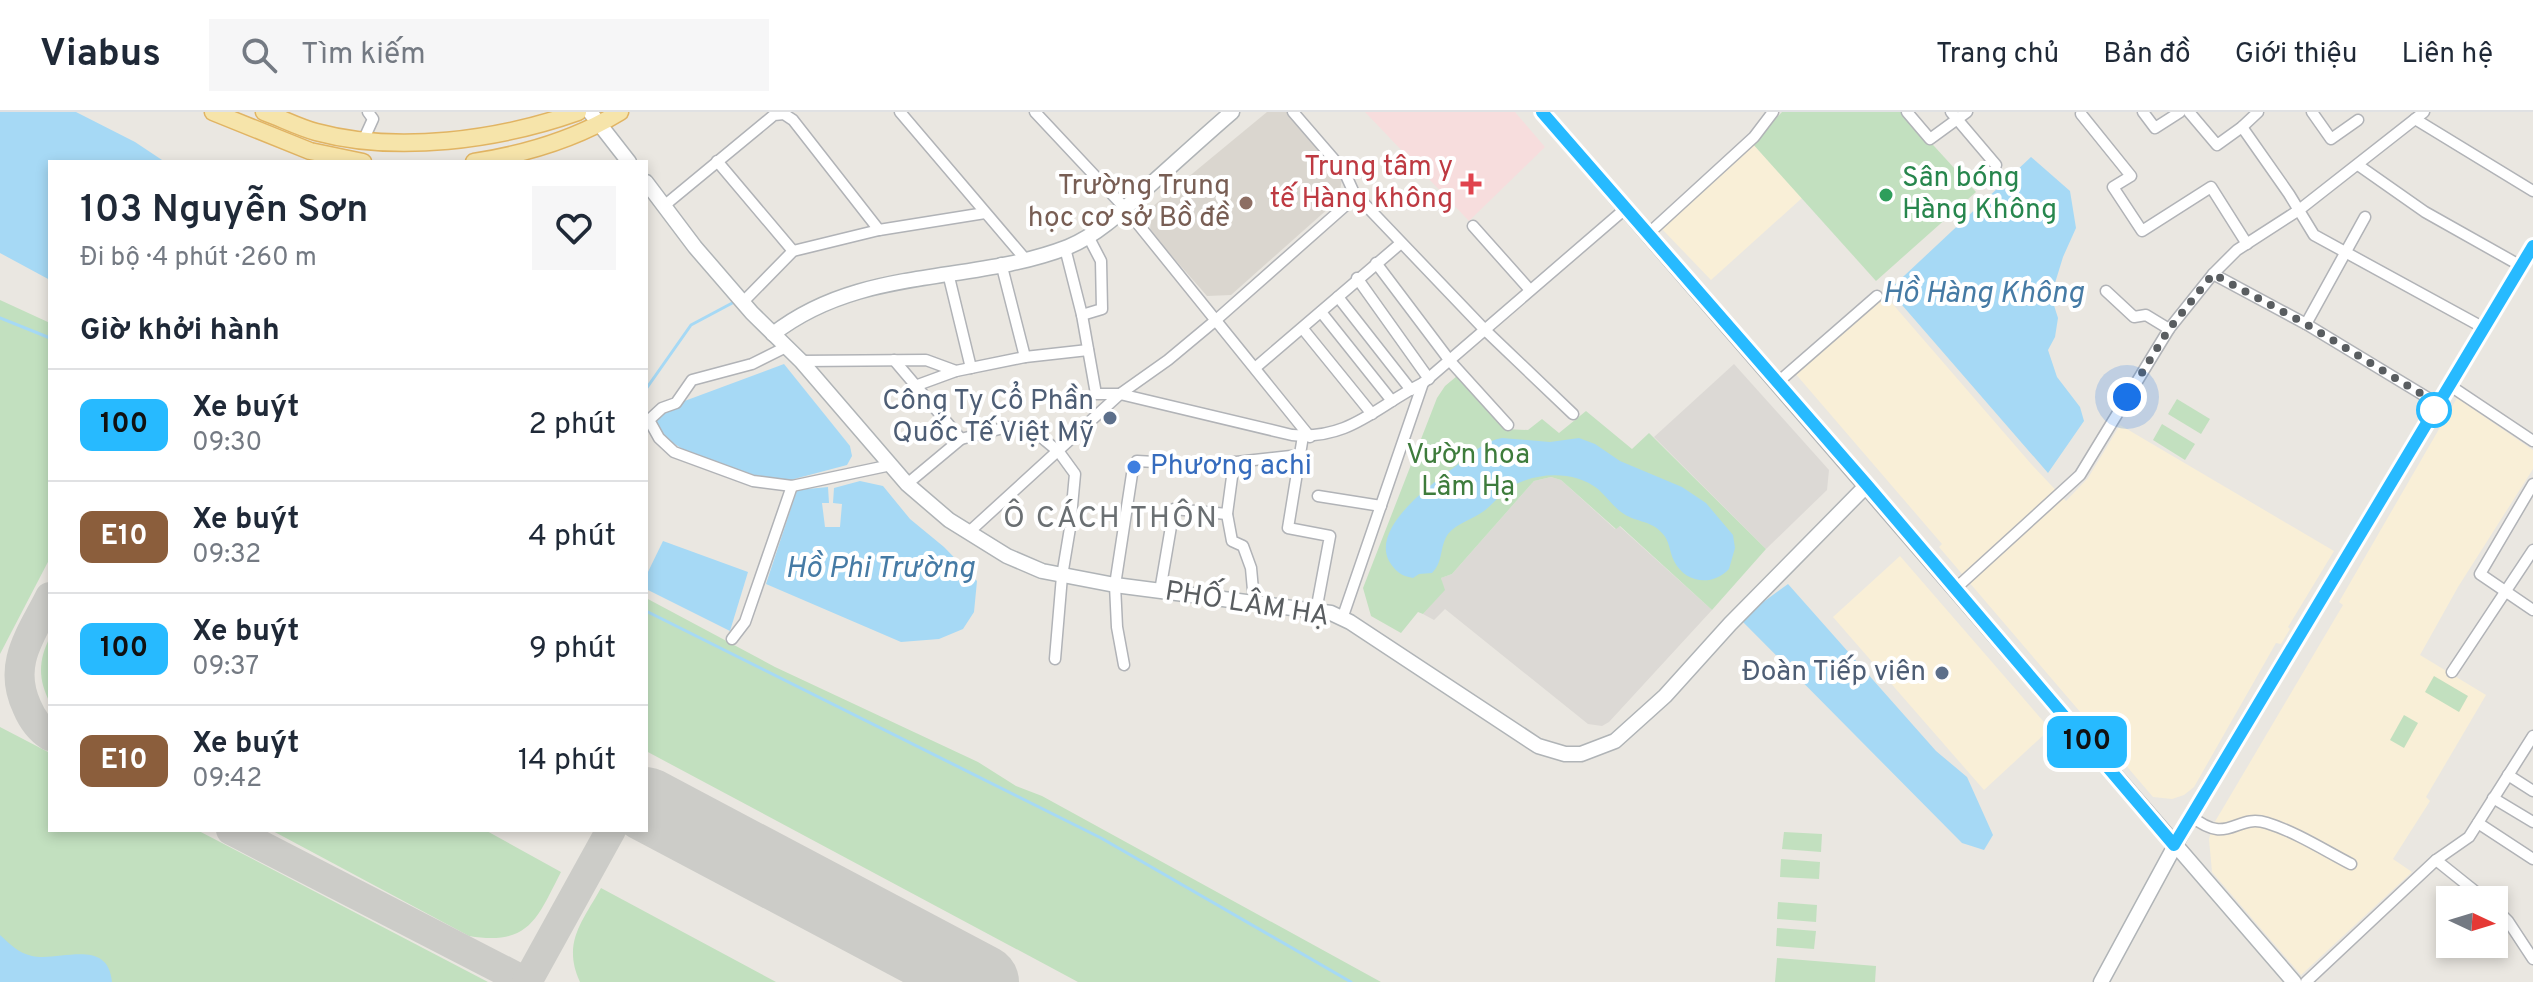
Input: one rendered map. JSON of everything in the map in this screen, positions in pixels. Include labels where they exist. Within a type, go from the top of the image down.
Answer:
[{"type":"main road","points":[[213,112],[309,157],[341,160]]},
{"type":"main road","points":[[270,113],[315,132],[363,141],[459,140],[535,118],[578,112]]},
{"type":"main road","points":[[483,160],[538,147],[594,119],[620,112]]},
{"type":"street","points":[[1035,112],[1125,208],[1306,436]]},
{"type":"street","points":[[773,334],[802,312],[830,300],[876,287],[1026,260],[1065,248],[1088,236],[1125,208],[1232,112]]},
{"type":"street","points":[[1293,112],[1344,171],[1354,193],[1485,330],[1573,414]]},
{"type":"street","points":[[1542,112],[2294,982]]},
{"type":"street","points":[[1648,234],[1754,137],[1773,112]]},
{"type":"street","points":[[1907,112],[1930,139],[1954,116],[1967,112]]},
{"type":"street","points":[[2143,112],[2155,128],[2180,112]]},
{"type":"street","points":[[2189,112],[2217,145],[2258,112]]},
{"type":"street","points":[[2312,112],[2331,139],[2358,120]]},
{"type":"street","points":[[665,205],[774,115],[784,114],[793,120],[879,230]]},
{"type":"street","points":[[906,114],[1026,260]]},
{"type":"street","points":[[2081,114],[2131,176],[2113,187],[2142,231],[2211,187],[2247,244]]},
{"type":"street","points":[[363,141],[371,116]]},
{"type":"street","points":[[1954,116],[1996,165]]},
{"type":"street","points":[[1955,589],[2080,475],[2169,329],[2213,274],[2247,244],[2299,210],[2420,116],[2533,191]]},
{"type":"street","points":[[594,119],[627,160]]},
{"type":"street","points":[[2242,127],[2314,235],[2484,328]]},
{"type":"street","points":[[717,161],[793,251]]},
{"type":"street","points":[[2358,165],[2425,212],[2521,266]]},
{"type":"street","name":"PHỐ LÂM HẠ","points":[[648,184],[695,247],[801,361],[907,484],[935,510],[969,532],[1029,567],[1062,576],[1331,613],[1538,746],[1565,754],[1581,754],[1615,741],[1665,696],[1730,624],[1867,485]]},
{"type":"street","points":[[969,532],[1120,394],[1216,320],[1345,206],[1354,193]]},
{"type":"street","points":[[1065,248],[1082,315],[1096,394],[1120,394],[1306,436],[1345,431],[1426,381],[1625,209]]},
{"type":"street","points":[[743,302],[793,251],[879,230],[985,213]]},
{"type":"street","points":[[2306,324],[2365,217]]},
{"type":"street","points":[[1473,226],[1530,290]]},
{"type":"street","points":[[1082,315],[1102,309],[1101,261],[1088,236]]},
{"type":"street","points":[[1255,368],[1401,243]]},
{"type":"street","points":[[2101,982],[2191,816],[2533,246]]},
{"type":"street","points":[[1001,263],[1025,357]]},
{"type":"street","points":[[1376,263],[1450,361],[1508,425]]},
{"type":"street","points":[[948,273],[971,368]]},
{"type":"street","points":[[2213,274],[2306,324],[2438,404]]},
{"type":"street","points":[[1357,278],[1426,381]]},
{"type":"street","points":[[2106,291],[2134,317],[2146,315],[2169,329]]},
{"type":"street","points":[[1777,383],[1877,296]]},
{"type":"street","points":[[1338,297],[1411,390]]},
{"type":"street","points":[[1321,312],[1392,401]]},
{"type":"street","points":[[1303,329],[1372,414]]},
{"type":"street","points":[[786,347],[752,364],[692,380],[676,403],[662,408],[649,420],[659,438],[674,452],[753,481],[792,486],[891,465]]},
{"type":"street","points":[[915,386],[956,371],[1025,357],[1088,350]]},
{"type":"street","points":[[894,360],[961,439]]},
{"type":"street","points":[[801,361],[926,360],[956,371]]},
{"type":"street","points":[[1342,619],[1426,381]]},
{"type":"street","points":[[2449,385],[2533,441]]},
{"type":"street","points":[[907,484],[961,439],[991,429],[1024,427],[1059,452],[1075,474],[1055,659]]},
{"type":"street","points":[[1306,436],[1288,528],[1330,536],[1316,611]]},
{"type":"street","points":[[1124,665],[1117,627],[1115,585],[1132,474],[1137,461],[1209,465],[1300,455]]},
{"type":"street","points":[[1234,462],[1227,514],[1232,541],[1243,546],[1251,568],[1254,601]]},
{"type":"street","points":[[732,639],[745,622],[792,486]]},
{"type":"street","points":[[2532,488],[2480,574],[2533,610]]},
{"type":"street","points":[[1318,496],[1381,506]]},
{"type":"street","points":[[1160,591],[1174,509],[1227,514]]},
{"type":"street","points":[[2452,672],[2533,550]]},
{"type":"street","points":[[2306,982],[2436,860],[2469,837],[2508,775],[2528,754],[2533,736]]},
{"type":"street","points":[[2508,775],[2533,791]]},
{"type":"street","points":[[2493,798],[2533,822]]},
{"type":"street","points":[[2191,816],[2203,826],[2222,831],[2247,822],[2280,827],[2351,864]]},
{"type":"street","points":[[2478,823],[2533,859]]},
{"type":"street","points":[[2436,860],[2468,886]]},
{"type":"street","points":[[2508,921],[2532,955]]},
{"type":"shaded area","name":"Trường Trung học cơ sở Bồ đề","points":[[1267,112],[1289,112],[1342,178],[1339,199],[1231,295],[1207,296],[1150,231],[1152,207]]},
{"type":"shaded area","name":"Trung tâm y tế Hàng không","points":[[1365,112],[1515,112],[1545,147],[1469,221]]},
{"type":"shaded area","points":[[1752,143],[1802,198],[1711,280],[1662,229]]},
{"type":"shaded area","points":[[1884,294],[2066,501],[2088,478],[2120,425],[2334,551],[2281,644],[2276,643],[2194,787],[2184,795],[2172,799],[2153,797],[1794,372]]},
{"type":"shaded area","points":[[1734,364],[1829,470],[1827,490],[1766,549],[1654,437]]},
{"type":"shaded area","points":[[2457,398],[2533,450],[2533,469],[2458,587],[2420,655],[2486,695],[2426,797],[2430,801],[2393,859],[2412,872],[2301,975],[2212,872],[2209,839],[2213,825],[2343,605],[2339,602]]},
{"type":"shaded area","points":[[1551,477],[1561,480],[1615,529],[1619,526],[1712,610],[1602,726],[1588,724],[1445,609],[1434,620],[1423,614],[1444,590],[1441,578],[1452,574],[1534,481]]},
{"type":"shaded area","name":"Đoàn Tiếp viên","points":[[1900,556],[2050,729],[1984,790],[1833,617]]},
{"type":"green space","name":"Sân bóng Hàng Không","points":[[1782,112],[1903,112],[1976,192],[1876,281],[1752,143]]},
{"type":"green space","points":[[0,300],[48,322],[48,562],[0,654]]},
{"type":"green space","name":"Vườn hoa Lâm Hạ","points":[[1457,376],[1504,429],[1528,430],[1542,419],[1559,433],[1586,411],[1632,449],[1649,433],[1766,549],[1712,610],[1620,526],[1616,529],[1561,480],[1551,477],[1534,481],[1452,574],[1441,578],[1445,590],[1423,614],[1418,612],[1401,633],[1371,616],[1363,588],[1437,398]]},
{"type":"green space","points":[[2177,399],[2210,419],[2201,434],[2168,414]]},
{"type":"green space","points":[[2162,424],[2195,444],[2185,460],[2153,440]]},
{"type":"green space","points":[[648,599],[775,667],[978,762],[1016,786],[1042,796],[1381,982],[1078,982],[648,752]]},
{"type":"green space","points":[[48,642],[48,698],[41,670]]},
{"type":"green space","points":[[2434,676],[2468,696],[2459,712],[2425,692]]},
{"type":"green space","points":[[2404,715],[2418,723],[2404,748],[2390,740]]},
{"type":"green space","points":[[0,727],[48,752],[48,832],[201,832],[488,982],[0,982]]},
{"type":"green space","points":[[275,832],[489,832],[561,872],[537,915],[519,932],[506,937],[469,936]]},
{"type":"green space","points":[[1784,832],[1822,834],[1821,852],[1782,849]]},
{"type":"green space","points":[[1781,859],[1820,862],[1819,879],[1780,877]]},
{"type":"green space","points":[[601,888],[776,982],[580,982],[573,956],[574,944],[581,922]]},
{"type":"green space","points":[[1778,902],[1817,905],[1816,922],[1777,919]]},
{"type":"green space","points":[[1777,928],[1816,931],[1814,949],[1776,946]]},
{"type":"green space","points":[[1777,958],[1876,966],[1875,982],[1775,982]]},
{"type":"water","points":[[0,112],[76,112],[135,142],[162,160],[48,160],[48,279],[0,253]]},
{"type":"water","name":"Hồ Hàng Không","points":[[2031,157],[2070,191],[2076,228],[2051,296],[2058,318],[2055,337],[2048,350],[2057,377],[2080,407],[2084,421],[2048,473],[1889,290]]},
{"type":"water","name":"Hồ Phi Trường","points":[[784,364],[850,446],[852,456],[847,465],[779,483],[759,482],[692,455],[662,436],[653,422],[663,409]]},
{"type":"water","points":[[1502,438],[1550,442],[1579,438],[1595,444],[1620,461],[1682,487],[1706,503],[1733,535],[1735,548],[1729,569],[1707,580],[1692,578],[1679,568],[1667,539],[1658,529],[1624,514],[1589,483],[1558,475],[1536,477],[1516,484],[1484,511],[1456,527],[1445,539],[1432,573],[1413,578],[1399,572],[1389,561],[1386,548],[1396,520],[1433,483],[1478,449]]},
{"type":"water","name":"Hồ Phi Trường","points":[[860,481],[883,486],[910,519],[944,547],[977,581],[974,612],[963,629],[939,639],[901,642],[766,584],[797,490],[828,487],[829,503],[822,503],[825,527],[840,527],[842,504],[833,503],[834,488]]},
{"type":"water","points":[[663,541],[748,572],[730,631],[648,590],[648,572]]},
{"type":"water","points":[[1788,584],[1936,751],[1967,777],[1993,835],[1984,850],[1962,843],[1740,619]]},
{"type":"water","points":[[0,935],[18,950],[32,956],[81,954],[102,960],[109,968],[112,982],[0,982]]},
{"type":"waterway","points":[[648,386],[691,325],[736,301]]},
{"type":"waterway","points":[[0,318],[48,337]]},
{"type":"waterway","points":[[648,612],[1101,838],[1351,982]]},
{"type":"taxiway","points":[[48,601],[24,650],[19,677],[29,711],[48,734]]},
{"type":"taxiway","points":[[235,832],[526,982]]},
{"type":"taxiway","points":[[527,982],[610,832]]},
{"type":"runway","points":[[648,805],[982,982]]},
{"type":"bus line","name":"100","points":[[1542,112],[1867,485],[2174,845],[2533,246]]},
{"type":"place","name":"Trung tâm y tế Hàng không","points":[[1471,184]]},
{"type":"place","name":"Sân bóng Hàng Không","points":[[1886,195]]},
{"type":"place","name":"Trường Trung học cơ sở Bồ đề","points":[[1246,203]]},
{"type":"place","name":"Công Ty Cổ Phần Quốc Tế Việt Mỹ","points":[[1110,418]]},
{"type":"place","name":"Phương achi","points":[[1134,467]]},
{"type":"place","name":"Đoàn Tiếp viên","points":[[1942,673]]},
{"type":"district","name":"Ô CÁCH THÔN","points":[[1111,519]]},
{"type":"route","points":[[2127,397],[2169,329],[2213,274],[2306,324],[2438,404],[2434,410]]}]
